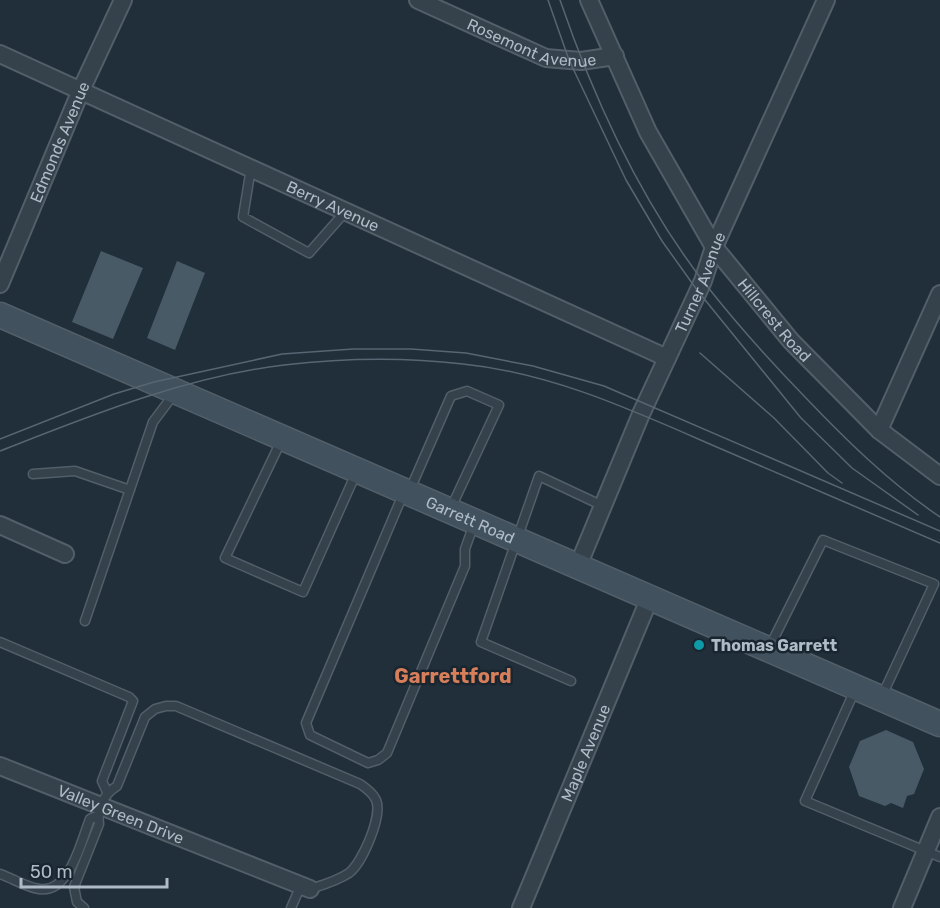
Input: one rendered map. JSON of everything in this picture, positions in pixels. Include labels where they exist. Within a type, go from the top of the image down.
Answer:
[{"type":"main road","name":"Garrett Road","points":[[0,315],[940,724]]},
{"type":"street","name":"Edmonds Avenue","points":[[0,284],[81,90],[123,0]]},
{"type":"street","name":"Rosemont Avenue","points":[[418,0],[546,58],[581,61],[615,56]]},
{"type":"street","name":"Hillcrest Road","points":[[589,0],[648,132],[714,248],[791,341],[879,430],[940,476]]},
{"type":"street","name":"Turner Avenue","points":[[578,566],[640,416],[703,280],[714,248],[826,0]]},
{"type":"street","name":"Berry Avenue","points":[[0,54],[667,358]]},
{"type":"street","points":[[879,430],[940,294]]},
{"type":"street","points":[[0,525],[65,554]]},
{"type":"street","name":"Maple Avenue","points":[[521,908],[650,597]]},
{"type":"street","name":"Valley Green Drive","points":[[0,765],[305,887]]},
{"type":"street","points":[[902,908],[933,854],[940,817]]},
{"type":"lane","points":[[251,167],[243,217],[309,253],[346,211]]},
{"type":"lane","points":[[450,511],[499,405],[467,391],[451,396],[406,492],[306,723],[310,735],[368,763],[378,760],[387,753],[465,566],[465,549],[475,521]]},
{"type":"lane","points":[[84,621],[153,422],[175,392]]},
{"type":"lane","points":[[283,438],[225,558],[303,592],[357,471]]},
{"type":"lane","points":[[33,474],[75,471],[130,490]]},
{"type":"lane","points":[[571,681],[481,642],[539,476],[604,506]]},
{"type":"lane","points":[[768,649],[823,540],[937,583],[881,698]]},
{"type":"lane","points":[[0,642],[129,697],[133,701],[102,780],[99,824],[74,887],[77,902],[84,908]]},
{"type":"lane","points":[[856,687],[805,801],[933,854]]},
{"type":"lane","points":[[0,873],[40,890],[56,887],[67,877],[90,819],[117,786],[145,717],[155,709],[166,705],[176,706],[360,784],[372,793],[377,801],[378,812],[375,826],[358,864],[350,872],[333,882],[305,887],[291,908]]},
{"type":"building","points":[[101,251],[143,268],[113,339],[72,322]]},
{"type":"building","points":[[177,261],[205,273],[175,350],[147,338]]},
{"type":"building","points":[[886,730],[913,742],[924,769],[914,794],[907,796],[903,808],[891,803],[885,806],[859,796],[849,767],[860,741]]},
{"type":"tram line","points":[[548,0],[569,60],[626,180],[662,241],[697,290],[801,418],[852,468],[918,515]]},
{"type":"tram line","points":[[560,0],[603,111],[620,146],[658,216],[703,281],[765,355],[837,430],[886,476],[940,517]]},
{"type":"tram line","points":[[0,439],[114,394],[154,382],[282,354],[353,349],[411,349],[466,353],[533,366],[604,386],[940,531]]},
{"type":"tram line","points":[[700,353],[774,418],[828,473],[842,483]]},
{"type":"tram line","points":[[0,451],[139,399],[211,378],[247,371],[284,365],[351,360],[396,359],[463,364],[496,369],[559,384],[621,406],[940,543]]},
{"type":"place","name":"Thomas Garrett","points":[[699,645]]},
{"type":"district","name":"Garrettford","points":[[453,676]]}]
